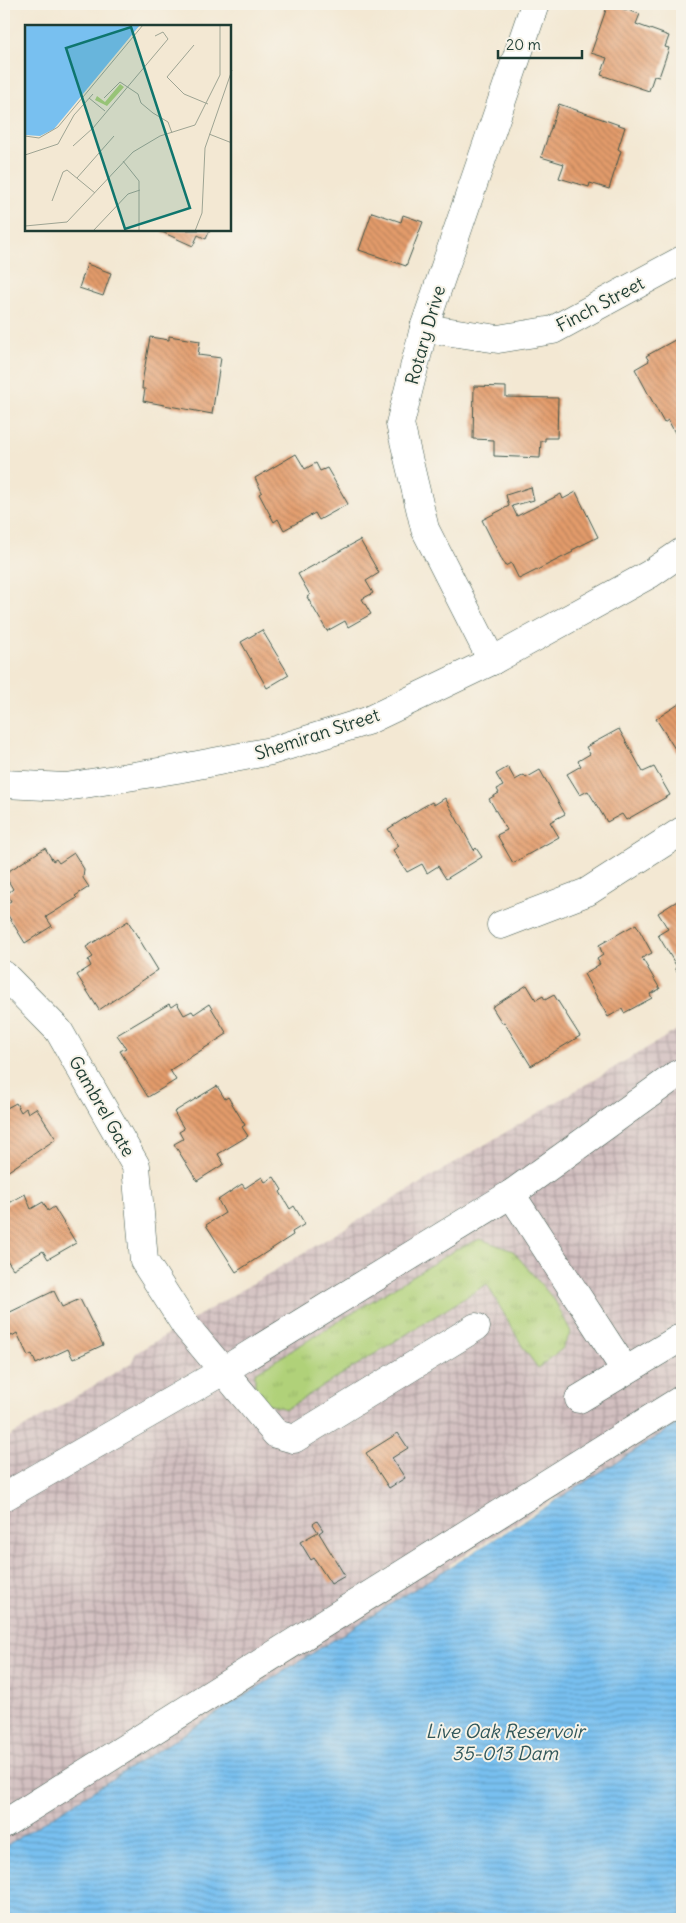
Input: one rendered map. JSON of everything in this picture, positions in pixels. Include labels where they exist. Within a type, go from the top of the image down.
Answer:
[{"type":"street","name":"Rotary Drive","points":[[492,661],[425,528],[400,424],[424,328],[536,4]]},
{"type":"street","name":"Finch Street","points":[[424,328],[498,339],[553,330],[682,260]]},
{"type":"street","name":"Shemiran Street","points":[[4,784],[66,787],[271,751],[367,721],[492,661],[650,574],[682,552]]},
{"type":"street","points":[[501,925],[587,892],[682,831]]},
{"type":"street","name":"Gambrel Gate","points":[[4,975],[59,1031],[136,1166],[144,1261],[185,1325],[223,1370]]},
{"type":"street","points":[[4,1497],[223,1370],[511,1194],[676,1074],[682,1072]]},
{"type":"street","points":[[511,1194],[625,1370]]},
{"type":"street","points":[[223,1370],[276,1434],[294,1439],[476,1327]]},
{"type":"street","points":[[579,1399],[682,1337]]},
{"type":"street","points":[[4,1824],[682,1399]]},
{"type":"shaded area","points":[[682,1027],[682,1421],[4,1847],[4,1440],[131,1363],[136,1353]]},
{"type":"green space","points":[[480,1239],[513,1251],[555,1301],[571,1332],[562,1349],[538,1368],[524,1349],[487,1284],[286,1409],[267,1404],[255,1395],[255,1373],[455,1250]]},
{"type":"water","name":"Live Oak Reservoir 35-013 Dam","points":[[682,1421],[682,1919],[4,1919],[4,1847]]},
{"type":"pier","points":[[558,1496],[559,1498],[450,1567],[449,1565]]},
{"type":"building","points":[[608,4],[640,14],[636,24],[669,36],[665,47],[669,48],[659,77],[654,76],[649,91],[601,75],[607,58],[591,53]]},
{"type":"building","points":[[559,104],[625,127],[618,149],[621,151],[609,189],[590,183],[589,187],[559,178],[564,164],[541,157]]},
{"type":"building","points":[[372,212],[401,222],[403,215],[423,222],[406,266],[359,250]]},
{"type":"building","points":[[210,231],[206,239],[198,235],[193,246],[162,232]]},
{"type":"building","points":[[87,264],[111,273],[103,296],[79,288]]},
{"type":"building","points":[[169,336],[200,341],[198,355],[221,358],[212,414],[143,401],[145,389],[142,389],[143,377],[150,337],[169,340]]},
{"type":"building","points":[[682,336],[682,438],[679,440],[668,420],[664,423],[635,369],[649,361],[646,356]]},
{"type":"building","points":[[474,386],[506,387],[506,397],[558,398],[557,438],[545,438],[545,441],[541,441],[540,458],[494,456],[494,440],[473,439]]},
{"type":"building","points":[[296,454],[305,469],[316,463],[320,471],[327,468],[348,504],[319,520],[315,513],[284,530],[278,519],[274,522],[259,494],[262,492],[255,478]]},
{"type":"building","points":[[531,487],[534,500],[512,506],[517,516],[561,494],[563,499],[576,492],[598,537],[572,550],[573,552],[519,579],[511,563],[505,566],[482,520],[509,506],[506,495]]},
{"type":"building","points":[[360,540],[379,573],[366,581],[373,593],[362,599],[371,614],[348,627],[345,621],[327,631],[307,597],[310,595],[298,574]]},
{"type":"building","points":[[262,630],[289,675],[267,688],[241,642]]},
{"type":"building","points":[[682,702],[682,760],[656,719]]},
{"type":"building","points":[[619,729],[643,772],[654,767],[670,795],[626,820],[622,814],[607,822],[588,791],[580,795],[567,774],[581,766],[578,761],[590,754],[586,747]]},
{"type":"building","points":[[508,767],[515,780],[524,775],[526,778],[540,770],[565,814],[550,822],[559,837],[513,863],[497,835],[507,830],[489,799],[499,793],[497,789],[503,786],[496,774]]},
{"type":"building","points":[[445,798],[474,850],[476,848],[482,857],[446,879],[438,866],[427,873],[422,864],[407,872],[393,850],[399,846],[388,829],[432,802],[434,805]]},
{"type":"building","points":[[45,848],[53,861],[56,859],[59,863],[74,853],[84,869],[83,878],[89,887],[75,896],[77,898],[46,917],[52,926],[25,943],[4,909],[7,906],[6,904],[11,901],[7,894],[13,889],[4,874]]},
{"type":"building","points":[[682,898],[682,979],[658,935],[668,929],[658,913]]},
{"type":"building","points":[[128,921],[158,970],[99,1010],[77,975],[91,966],[88,960],[93,957],[86,947]]},
{"type":"building","points":[[636,924],[652,953],[642,958],[660,989],[650,994],[652,998],[624,1013],[622,1009],[608,1017],[584,974],[600,964],[597,959],[603,955],[599,945]]},
{"type":"building","points":[[527,985],[536,1000],[543,996],[545,1000],[554,995],[580,1036],[531,1066],[504,1022],[502,1023],[492,1007]]},
{"type":"building","points":[[177,1003],[184,1015],[192,1011],[194,1014],[209,1004],[227,1034],[170,1070],[176,1080],[148,1097],[120,1051],[126,1048],[117,1035],[169,1004],[171,1007]]},
{"type":"building","points":[[217,1086],[225,1099],[228,1097],[245,1125],[242,1127],[248,1136],[218,1154],[224,1164],[197,1181],[174,1144],[183,1139],[179,1132],[184,1129],[174,1112]]},
{"type":"building","points":[[16,1103],[21,1112],[26,1108],[28,1113],[36,1108],[56,1139],[4,1174],[4,1107],[5,1109]]},
{"type":"building","points":[[262,1177],[265,1182],[274,1177],[290,1209],[294,1206],[305,1224],[292,1232],[293,1235],[236,1272],[206,1225],[225,1213],[218,1200],[242,1184],[245,1188]]},
{"type":"building","points":[[25,1194],[31,1209],[43,1202],[48,1211],[54,1207],[76,1243],[48,1259],[43,1251],[13,1269],[7,1260],[4,1261],[4,1206]]},
{"type":"building","points":[[54,1291],[62,1307],[80,1299],[103,1345],[73,1359],[68,1349],[36,1364],[32,1354],[28,1356],[17,1333],[12,1336],[5,1333],[4,1315]]},
{"type":"building","points":[[398,1433],[408,1448],[392,1458],[405,1478],[389,1488],[366,1453]]},
{"type":"building","points":[[317,1521],[323,1530],[319,1533],[345,1576],[331,1584],[314,1558],[311,1560],[300,1542],[318,1532],[313,1524]]}]
